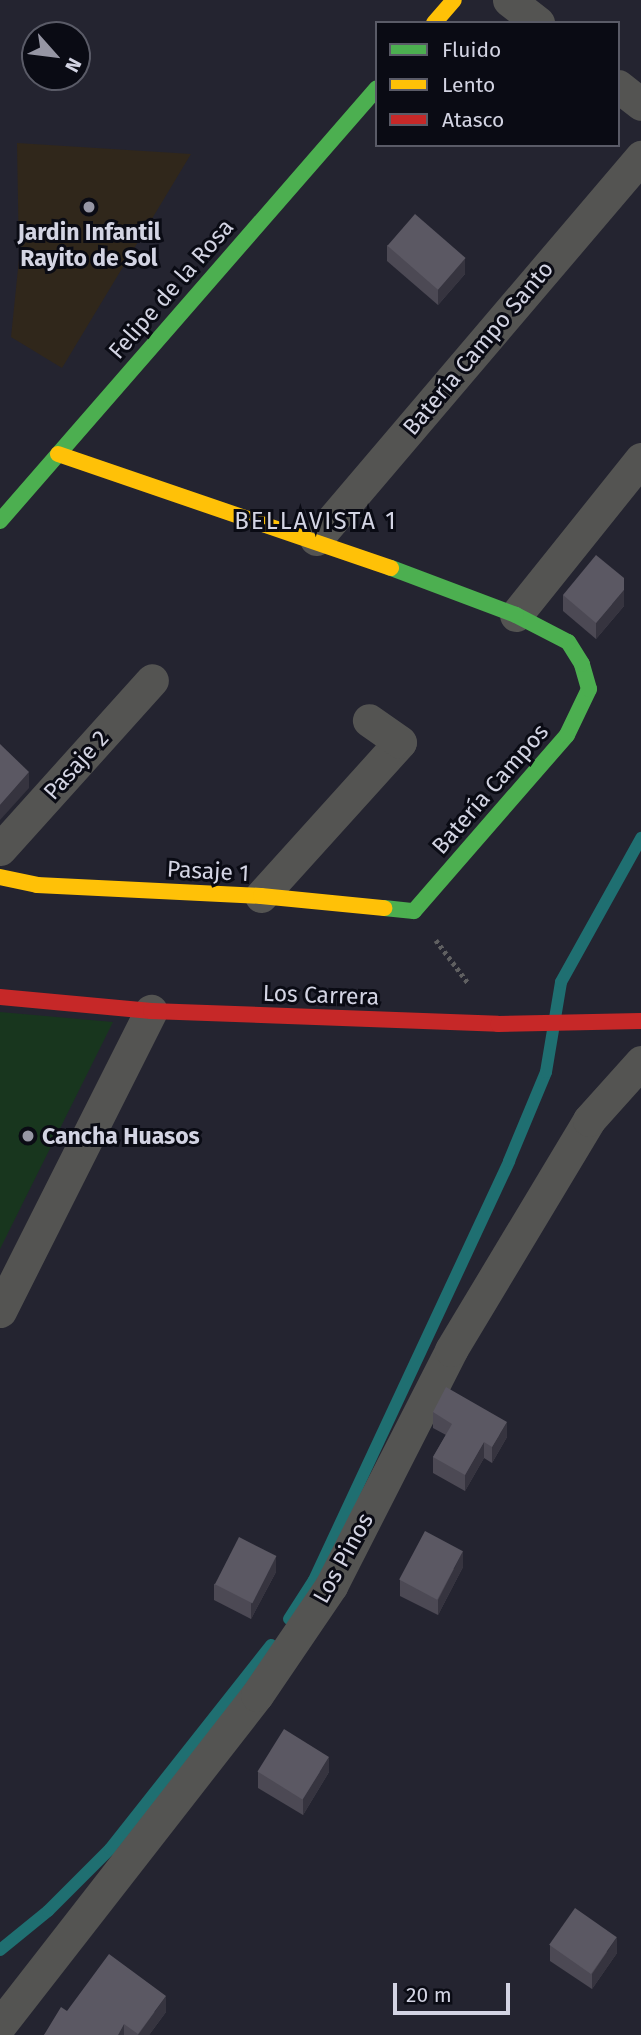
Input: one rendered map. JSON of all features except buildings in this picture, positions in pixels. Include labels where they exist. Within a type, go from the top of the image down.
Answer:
[{"type":"street","points":[[436,21],[454,0]]},
{"type":"street","points":[[509,0],[535,21]]},
{"type":"street","points":[[620,88],[641,104]]},
{"type":"street","name":"Felipe de la Rosa","points":[[3,512],[58,454],[375,90]]},
{"type":"street","name":"Batería Campo Santo","points":[[316,539],[641,157]]},
{"type":"street","points":[[58,454],[316,539],[516,615],[641,459]]},
{"type":"street","name":"Batería Campos","points":[[414,911],[567,735],[589,689],[582,664],[568,642],[516,615]]},
{"type":"street","name":"Pasaje 2","points":[[0,849],[152,680]]},
{"type":"street","points":[[261,896],[400,742],[369,720]]},
{"type":"street","name":"Pasaje 1","points":[[0,877],[37,885],[261,896],[414,911]]},
{"type":"street","name":"Los Carrera","points":[[0,997],[150,1011],[521,1025],[641,1021]]},
{"type":"street","points":[[0,1311],[150,1011]]},
{"type":"street","name":"Los Pinos","points":[[0,2025],[257,1695],[331,1586],[451,1350],[589,1120],[641,1062]]},
{"type":"path","points":[[414,911],[498,1024]]},
{"type":"shaded area","name":"Jardin Infantil Rayito de Sol","points":[[17,143],[191,154],[62,368],[11,337],[19,259]]},
{"type":"green space","name":"Cancha Huasos","points":[[0,1012],[113,1022],[0,1249]]},
{"type":"waterway","points":[[289,1619],[314,1580],[509,1161],[546,1072],[561,982],[641,838]]},
{"type":"waterway","points":[[0,1950],[48,1911],[110,1849],[271,1645]]},
{"type":"traffic: fast","points":[[0,521],[375,90]]},
{"type":"traffic: fast","points":[[384,908],[414,911],[567,735],[589,689],[582,664],[568,642],[516,615],[391,568]]},
{"type":"traffic: slow","points":[[436,21],[454,0]]},
{"type":"traffic: slow","points":[[58,454],[391,568]]},
{"type":"traffic: slow","points":[[0,877],[37,885],[261,896],[384,908]]},
{"type":"traffic: jam","points":[[0,997],[151,1011],[498,1024],[641,1021]]},
{"type":"place","name":"Jardin Infantil Rayito de Sol","points":[[89,207]]},
{"type":"place","name":"Cancha Huasos","points":[[28,1136]]},
{"type":"district","name":"BELLAVISTA 1","points":[[316,522]]}]
